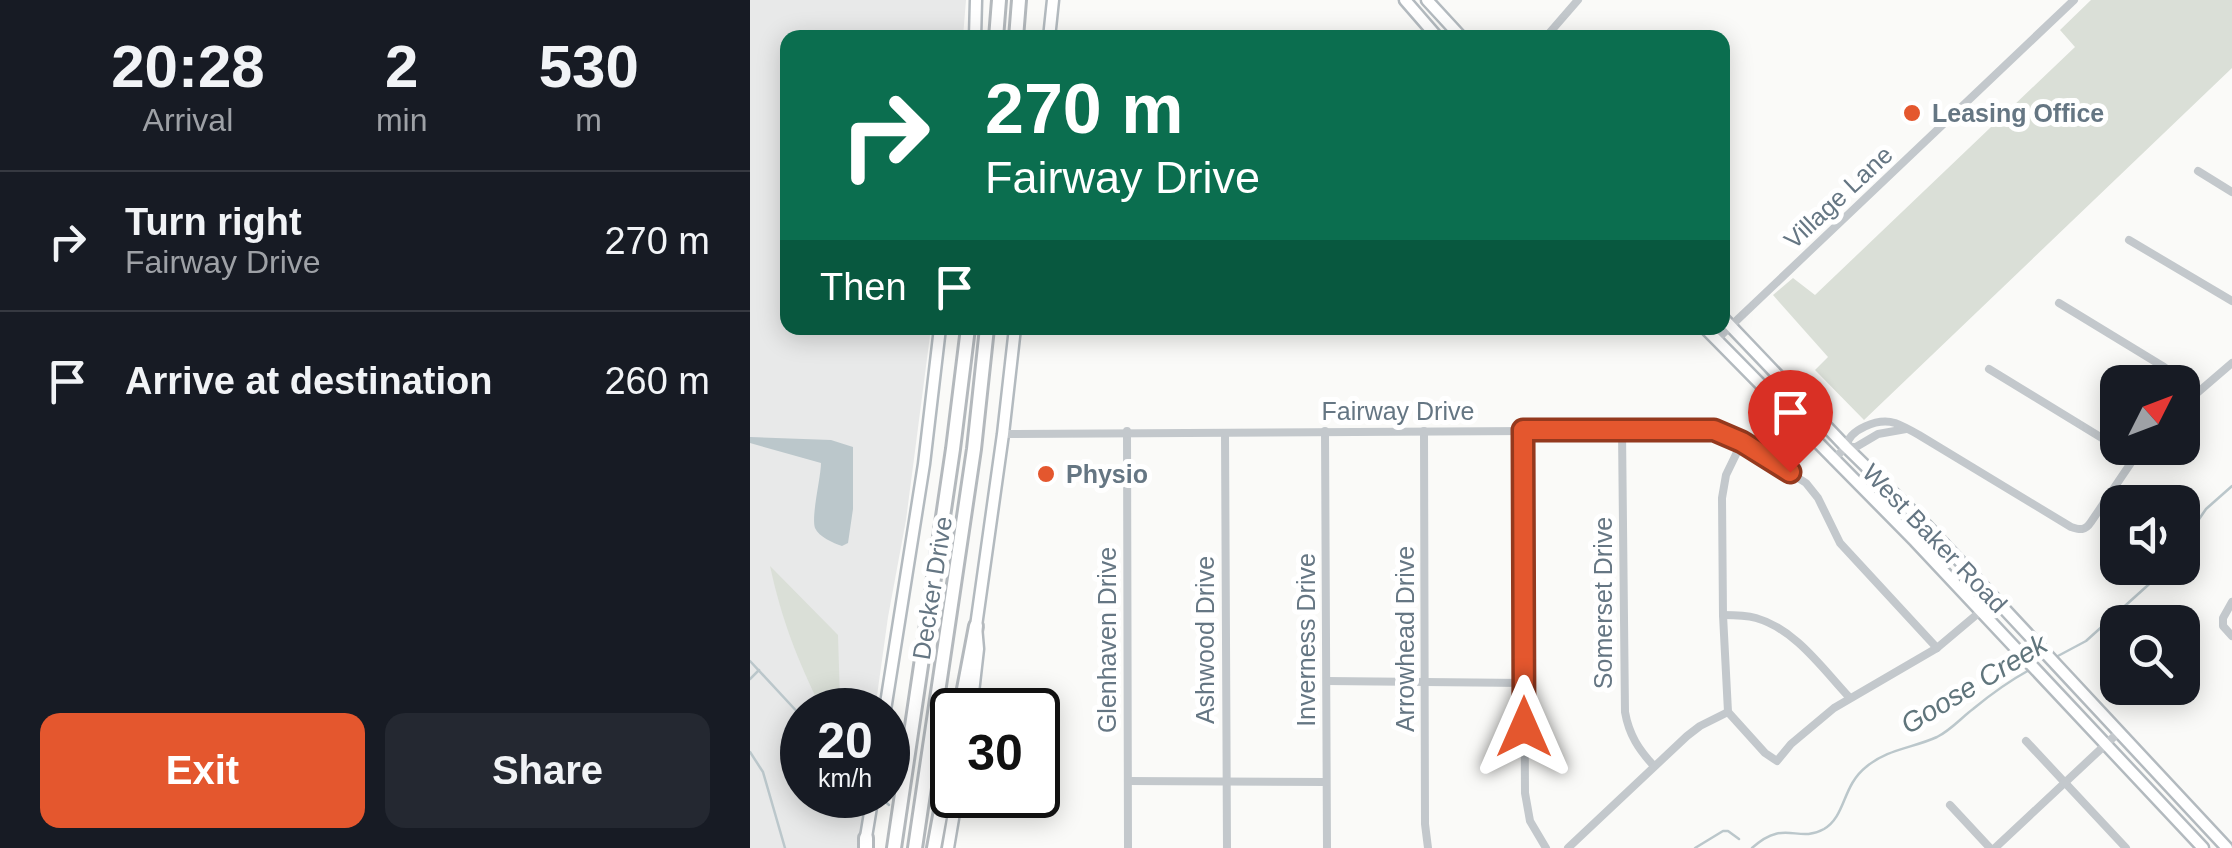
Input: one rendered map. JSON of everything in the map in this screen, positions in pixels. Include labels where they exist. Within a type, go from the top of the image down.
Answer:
[{"type":"highway","points":[[997,30],[999,0]]},
{"type":"highway","points":[[1016,30],[1018,0]]},
{"type":"highway","name":"Decker Drive","points":[[894,848],[967,335]]},
{"type":"highway","name":"Decker Drive","points":[[915,848],[974,449],[986,335]]},
{"type":"highway","points":[[964,688],[976,626]]},
{"type":"highway","points":[[934,848],[940,818]]},
{"type":"main road","points":[[975,30],[976,0]]},
{"type":"main road","points":[[1049,30],[1053,0]]},
{"type":"main road","points":[[1405,0],[1431,30]]},
{"type":"main road","points":[[1427,0],[1455,30]]},
{"type":"main road","name":"West Baker Road","points":[[1730,326],[1910,509],[2227,848]]},
{"type":"main road","name":"Decker Drive","points":[[889,688],[939,335]]},
{"type":"main road","name":"Decker Drive","points":[[973,688],[978,649],[976,626],[1014,335]]},
{"type":"main road","name":"West Baker Road","points":[[1711,335],[1915,541],[2203,848]]},
{"type":"main road","points":[[865,845],[870,818]]},
{"type":"main road","points":[[949,844],[953,818]]},
{"type":"street","points":[[1552,30],[1578,0]]},
{"type":"street","name":"Village Lane","points":[[1730,318],[2074,0]]},
{"type":"street","points":[[2198,171],[2232,192]]},
{"type":"street","points":[[2129,240],[2232,302]]},
{"type":"street","points":[[2059,303],[2159,365]]},
{"type":"street","name":"Village Lane","points":[[1716,340],[1719,335]]},
{"type":"street","points":[[2200,391],[2232,363]]},
{"type":"street","points":[[1989,369],[2100,437]]},
{"type":"street","name":"Fairway Drive","points":[[1003,434],[1704,429],[1729,435],[1806,483],[1818,498],[1840,543],[1938,648]]},
{"type":"street","points":[[1833,460],[1846,447],[1856,447],[1878,434],[1906,429],[2080,530],[2091,522],[2128,465]]},
{"type":"street","name":"Arrowhead Drive","points":[[1424,430],[1428,848]]},
{"type":"street","points":[[1523,430],[1526,804],[1534,831],[1546,848]]},
{"type":"street","name":"Somerset Drive","points":[[1622,431],[1624,700],[1633,738],[1654,766]]},
{"type":"street","name":"Glenhaven Drive","points":[[1127,432],[1128,848]]},
{"type":"street","name":"Inverness Drive","points":[[1325,432],[1326,848]]},
{"type":"street","name":"Ashwood Drive","points":[[1225,433],[1227,848]]},
{"type":"street","points":[[1742,442],[1726,475],[1722,498],[1728,712],[1772,759],[1777,761],[1813,723],[1848,697],[1938,648],[1994,600]]},
{"type":"street","points":[[2232,602],[2223,618],[2223,626],[2232,636]]},
{"type":"street","points":[[1723,615],[1757,618],[1779,628],[1848,697]]},
{"type":"street","points":[[1328,681],[1524,682]]},
{"type":"street","points":[[1568,848],[1700,726],[1728,712]]},
{"type":"street","points":[[1950,805],[1993,848],[2119,732]]},
{"type":"street","points":[[2026,741],[2126,848]]},
{"type":"street","points":[[1128,781],[1326,782]]},
{"type":"shaded area","points":[[750,0],[966,0],[964,30],[780,30],[780,335],[930,335],[906,520],[878,688],[780,688],[780,818],[863,818],[860,848],[750,848]]},
{"type":"shaded area","points":[[2091,0],[2232,0],[2232,68],[1864,420],[1815,370],[1828,357],[1773,295],[1793,278],[1815,295],[2075,47],[2060,30]]},
{"type":"shaded area","points":[[750,437],[831,440],[853,447],[853,509],[848,543],[835,543],[815,528],[821,463],[750,443]]},
{"type":"shaded area","points":[[770,566],[838,635],[840,688],[812,688],[785,622]]},
{"type":"waterway","name":"Goose Creek","points":[[2200,518],[2232,486]]},
{"type":"waterway","name":"Goose Creek","points":[[2056,657],[2086,641],[2148,585]]},
{"type":"waterway","points":[[750,661],[780,693]]},
{"type":"waterway","name":"Goose Creek","points":[[1752,848],[1773,834],[1806,834],[1824,829],[1866,767],[1883,756],[1942,734],[2031,669]]},
{"type":"waterway","points":[[750,679],[759,670]]},
{"type":"waterway","points":[[750,752],[763,772],[785,848]]},
{"type":"waterway","points":[[1695,848],[1723,831],[1739,839]]},
{"type":"place","name":"Leasing Office","points":[[1912,113]]},
{"type":"place","name":"Physio","points":[[1046,474]]},
{"type":"route","points":[[1524,727],[1523,430],[1714,430],[1742,442],[1790,472]]}]
